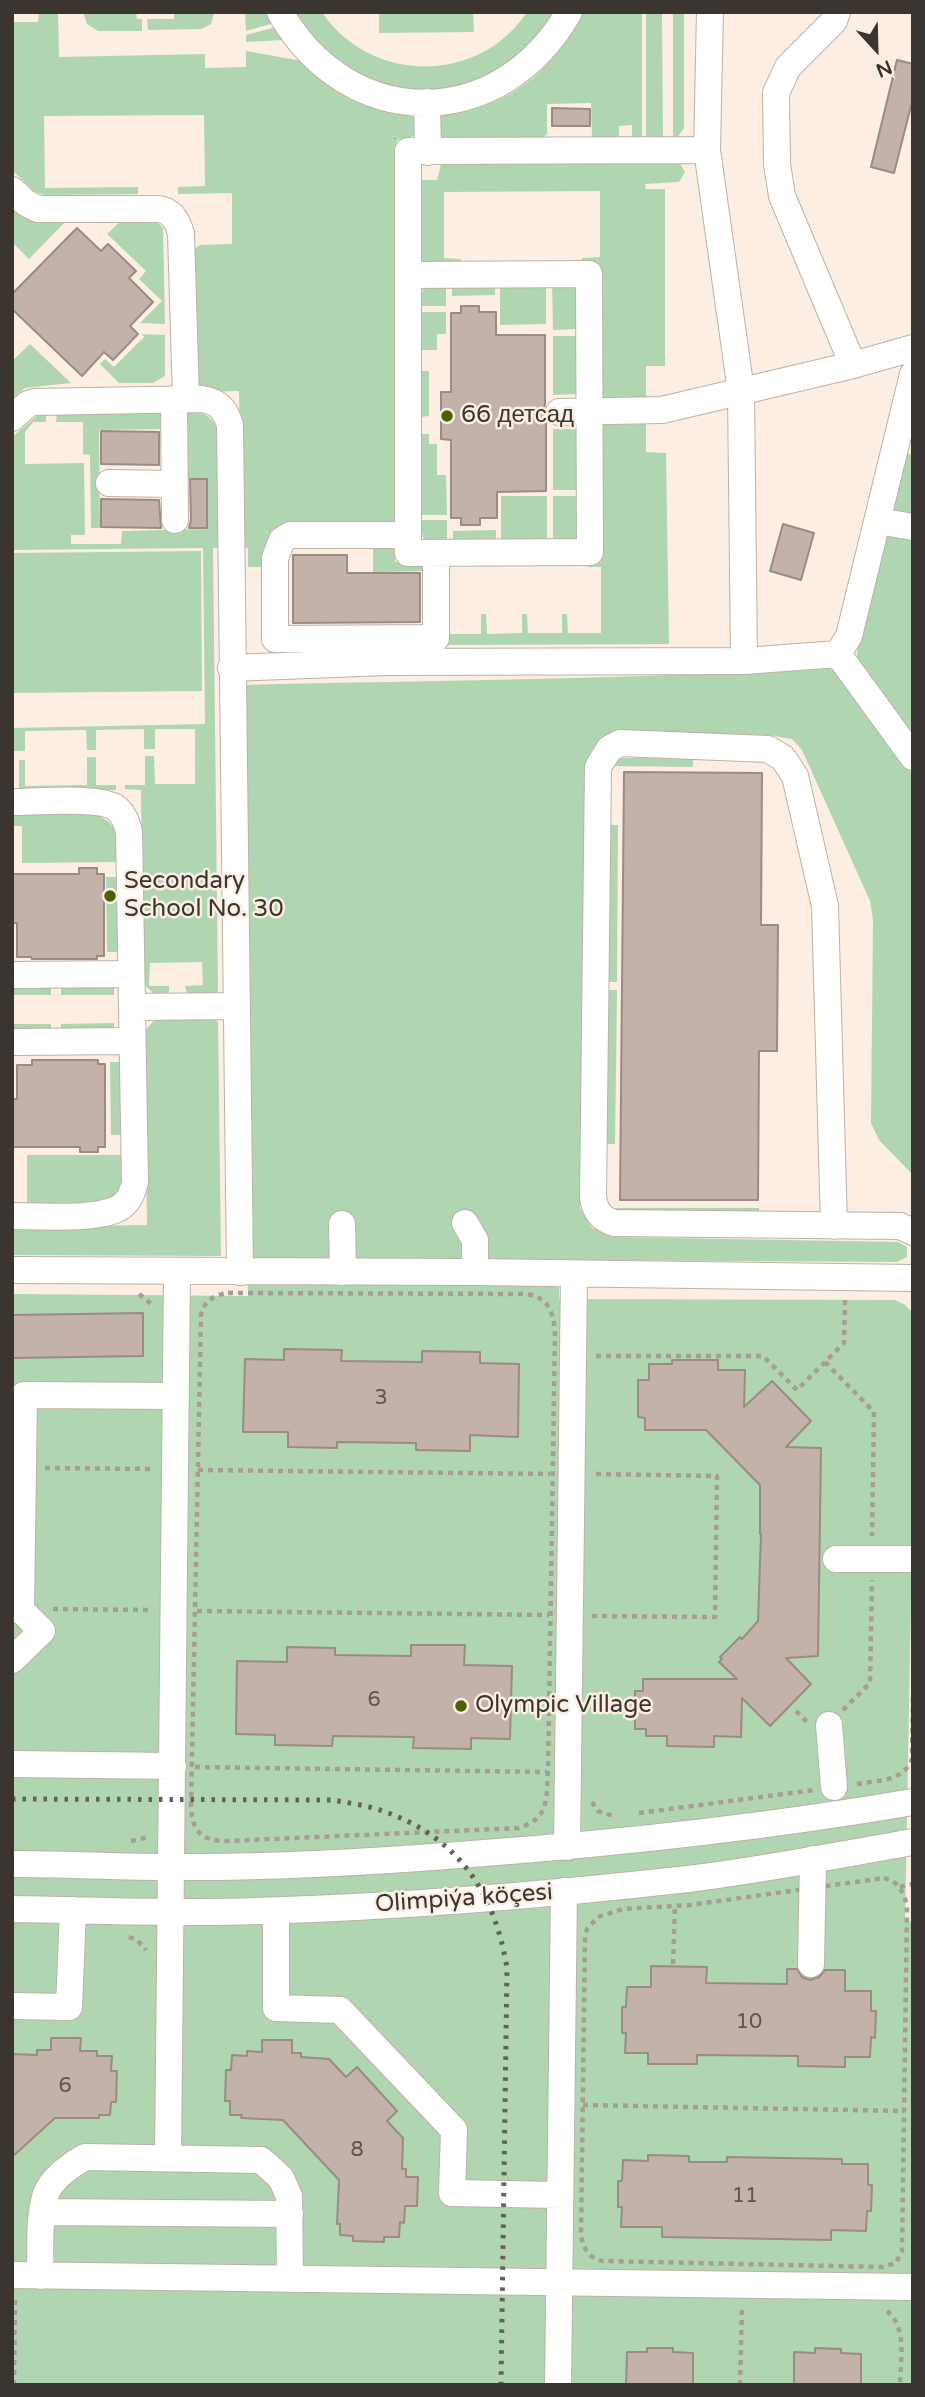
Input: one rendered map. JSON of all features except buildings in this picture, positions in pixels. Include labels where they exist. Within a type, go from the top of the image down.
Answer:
[{"type":"street","points":[[280,12],[306,51],[324,68],[344,81],[388,99],[427,102],[483,92],[505,81],[525,68],[542,51],[558,33],[569,12]]},
{"type":"street","points":[[710,12],[707,150],[741,391],[744,661]]},
{"type":"street","points":[[837,12],[834,21],[788,67],[776,93],[778,164],[782,195],[853,365]]},
{"type":"street","points":[[427,102],[428,152]]},
{"type":"street","points":[[408,275],[589,274],[590,552],[408,553],[408,275],[408,151],[707,150]]},
{"type":"street","points":[[12,190],[26,203],[38,209],[159,209],[165,210],[174,218],[181,234],[180,399],[174,484],[175,520]]},
{"type":"street","points":[[559,412],[646,412],[853,365],[913,348]]},
{"type":"street","points":[[838,654],[849,636],[878,520],[905,441],[913,374]]},
{"type":"street","points":[[12,418],[34,402],[180,399],[212,401],[222,406],[230,425],[240,1272]]},
{"type":"street","points":[[108,483],[174,484]]},
{"type":"street","points":[[878,520],[913,527]]},
{"type":"street","points":[[408,535],[290,535],[282,540],[275,558],[275,639],[436,638],[436,553]]},
{"type":"street","points":[[231,668],[386,662],[744,661],[838,654]]},
{"type":"street","points":[[838,654],[913,757]]},
{"type":"street","points":[[834,1226],[825,906],[795,776],[783,758],[768,749],[620,743],[609,749],[598,767],[593,1198],[596,1210],[602,1219],[614,1223],[834,1226],[900,1226],[913,1232]]},
{"type":"street","points":[[12,802],[97,801],[114,806],[124,817],[129,832],[135,1182],[130,1198],[123,1206],[103,1214],[12,1216]]},
{"type":"street","points":[[12,975],[131,974]]},
{"type":"street","points":[[132,1007],[236,1006]]},
{"type":"street","points":[[12,1042],[132,1041]]},
{"type":"street","points":[[466,1223],[475,1240],[475,1272]]},
{"type":"street","points":[[342,1224],[343,1272]]},
{"type":"street","points":[[12,1270],[475,1272],[913,1278]]},
{"type":"street","points":[[168,2158],[172,1867],[182,1766],[170,1608],[187,1470],[176,1396],[177,1272]]},
{"type":"street","points":[[567,1847],[581,1474],[574,1274]]},
{"type":"street","points":[[12,1660],[42,1631],[21,1610],[18,1394],[176,1396]]},
{"type":"street","points":[[835,1559],[913,1559]]},
{"type":"street","points":[[829,1725],[834,1787]]},
{"type":"street","points":[[12,1764],[182,1766]]},
{"type":"street","name":"Olimpiýa köçesi","points":[[12,1864],[172,1867],[369,1862],[685,1835],[913,1802]]},
{"type":"street","name":"Olimpiýa köçesi","points":[[12,1909],[276,1911],[564,1891],[675,1893],[813,1859],[913,1842]]},
{"type":"street","points":[[811,1964],[813,1859]]},
{"type":"street","points":[[558,2385],[564,1891]]},
{"type":"street","points":[[12,2006],[69,2007],[72,1910]]},
{"type":"street","points":[[276,1911],[276,2008],[340,2010],[454,2130],[452,2193],[560,2195]]},
{"type":"street","points":[[40,2276],[46,2191],[74,2163],[85,2157],[261,2160],[281,2178],[289,2196],[289,2279]]},
{"type":"street","points":[[43,2212],[290,2214]]},
{"type":"street","points":[[14,2285],[40,2276],[913,2287]]},
{"type":"path","points":[[135,1292],[150,1302],[158,1315]]},
{"type":"path","points":[[228,1293],[527,1294],[544,1300],[554,1321],[581,1474],[575,1619],[548,1772],[544,1811],[533,1822],[519,1828],[216,1841],[203,1836],[193,1822],[182,1766],[170,1608],[187,1470],[201,1315],[205,1303],[211,1299],[228,1293]]},
{"type":"path","points":[[595,1356],[763,1356],[797,1390],[844,1343],[845,1297],[857,1297]]},
{"type":"path","points":[[595,1346],[595,1369]]},
{"type":"path","points":[[796,1711],[813,1728],[829,1725],[870,1683],[874,1412],[825,1362]]},
{"type":"path","points":[[43,1609],[170,1608],[575,1619],[715,1617],[717,1476],[45,1468],[45,1480]]},
{"type":"path","points":[[904,1772],[912,1759],[913,1695]]},
{"type":"path","points":[[182,1766],[548,1772]]},
{"type":"path","points":[[629,1814],[834,1787],[892,1778],[913,1770]]},
{"type":"path","points":[[589,1794],[598,1811],[615,1816]]},
{"type":"path","points":[[884,1878],[900,1887],[905,1898],[907,1913],[902,2251],[896,2263],[882,2267],[596,2260],[584,2248],[581,2235],[587,1929],[591,1922],[607,1913],[675,1893],[812,1887],[884,1878]]},
{"type":"path","points":[[900,1887],[913,1884]]},
{"type":"path","points":[[673,1964],[675,1893]]},
{"type":"path","points":[[583,2105],[904,2110]]},
{"type":"path","points":[[13,2385],[14,2285]]},
{"type":"path","points":[[740,2385],[742,2306],[755,2306]]},
{"type":"path","points":[[880,2308],[892,2316],[900,2328],[900,2385]]},
{"type":"green space","points":[[39,12],[58,12],[59,57],[205,54],[205,68],[246,67],[246,51],[302,61],[330,85],[415,118],[414,136],[397,140],[397,527],[272,534],[265,547],[261,567],[248,567],[248,548],[241,547],[239,391],[210,391],[196,380],[193,250],[200,245],[232,244],[232,193],[178,194],[178,187],[205,186],[204,115],[44,116],[45,188],[138,187],[138,194],[45,195],[35,192],[12,170],[12,22],[38,22]]},
{"type":"green space","points":[[83,12],[136,12],[137,19],[142,19],[142,31],[98,31],[87,24]]},
{"type":"green space","points":[[174,12],[214,14],[211,24],[201,29],[148,30],[147,19],[174,19]]},
{"type":"green space","points":[[245,12],[270,12],[274,23],[246,31]]},
{"type":"green space","points":[[291,12],[322,12],[343,36],[368,53],[395,63],[424,66],[454,63],[481,53],[506,36],[527,12],[558,12],[519,60],[459,90],[392,90],[331,62]]},
{"type":"green space","points":[[379,12],[473,12],[474,32],[379,33]]},
{"type":"green space","points":[[582,12],[642,12],[642,138],[632,138],[632,125],[619,126],[619,138],[592,136],[591,103],[547,104],[547,134],[542,139],[444,140],[441,135],[441,116],[479,107],[527,82],[541,71],[564,44]]},
{"type":"green space","points":[[646,12],[662,12],[663,138],[646,138]]},
{"type":"green space","points":[[673,12],[684,12],[684,128],[677,138],[673,138]]},
{"type":"green space","points":[[276,27],[283,40],[246,42],[246,35]]},
{"type":"green space","points":[[679,162],[685,172],[679,182],[645,184],[646,189],[665,189],[665,366],[646,366],[646,400],[601,400],[600,264],[582,264],[582,258],[600,257],[600,191],[444,192],[444,258],[461,259],[461,265],[420,265],[420,180],[437,180],[441,164]]},
{"type":"green space","points":[[12,208],[27,219],[66,221],[29,259],[12,242]]},
{"type":"green space","points":[[121,221],[156,221],[163,228],[165,324],[140,323],[162,301],[139,279],[146,271],[107,234]]},
{"type":"green space","points":[[446,284],[446,306],[419,306],[423,289]]},
{"type":"green space","points":[[495,284],[495,295],[452,296],[452,285]]},
{"type":"green space","points":[[500,284],[546,284],[546,324],[500,325]]},
{"type":"green space","points":[[552,284],[577,284],[577,329],[553,330]]},
{"type":"green space","points":[[419,312],[446,312],[446,334],[437,334],[437,350],[419,350]]},
{"type":"green space","points":[[142,334],[165,335],[165,376],[153,383],[119,383],[100,364],[105,359],[114,367],[144,337]]},
{"type":"green space","points":[[553,336],[577,336],[577,394],[553,395]]},
{"type":"green space","points":[[30,344],[71,383],[25,388],[12,399],[12,361]]},
{"type":"green space","points":[[419,371],[429,371],[429,416],[419,417]]},
{"type":"green space","points":[[156,412],[163,417],[163,429],[99,430],[100,528],[91,528],[90,455],[83,454],[83,422],[56,422],[57,413]]},
{"type":"green space","points":[[46,413],[46,422],[33,422],[25,432],[25,464],[84,463],[85,535],[71,535],[71,544],[121,544],[122,531],[208,529],[207,479],[185,478],[187,413],[205,414],[211,419],[219,436],[219,548],[213,548],[218,992],[214,996],[187,994],[185,986],[203,985],[202,962],[150,963],[149,986],[169,986],[169,994],[154,994],[146,986],[143,976],[141,790],[125,789],[125,785],[145,785],[145,756],[154,756],[155,784],[195,784],[195,729],[155,729],[155,749],[144,749],[144,729],[96,730],[96,750],[87,750],[86,730],[25,731],[25,751],[12,751],[12,728],[205,724],[203,548],[12,550],[12,437],[38,415]]},
{"type":"green space","points":[[646,424],[646,452],[666,453],[669,644],[448,645],[448,634],[481,634],[481,614],[486,614],[487,634],[522,633],[522,614],[527,614],[528,633],[562,633],[562,614],[567,614],[568,633],[601,633],[601,567],[588,567],[589,562],[601,562],[601,425]]},
{"type":"green space","points":[[553,429],[577,429],[578,490],[553,490]]},
{"type":"green space","points":[[419,434],[429,434],[429,444],[437,444],[437,475],[446,475],[447,515],[419,515]]},
{"type":"green space","points":[[905,453],[913,455],[913,520],[894,513],[892,507]]},
{"type":"green space","points":[[501,496],[547,496],[547,542],[501,542]]},
{"type":"green space","points":[[553,496],[578,496],[578,541],[553,542]]},
{"type":"green space","points":[[420,520],[447,520],[447,542],[427,541],[423,538]]},
{"type":"green space","points":[[496,530],[496,542],[453,542],[453,531]]},
{"type":"green space","points":[[913,534],[913,742],[856,663],[885,535]]},
{"type":"green space","points":[[373,547],[395,547],[395,562],[424,562],[429,571],[379,572],[379,582],[373,582]]},
{"type":"green space","points":[[201,551],[202,691],[12,693],[12,553]]},
{"type":"green space","name":"Olympic Village","points":[[827,667],[834,671],[913,775],[913,1175],[879,1140],[871,1123],[873,920],[870,901],[802,750],[792,739],[768,735],[620,733],[597,744],[587,768],[580,1208],[592,1228],[614,1237],[898,1242],[907,1247],[907,1257],[897,1262],[559,1260],[559,1299],[895,1300],[913,1313],[913,1491],[905,1922],[913,1921],[913,2385],[12,2385],[12,1294],[248,1296],[243,685],[608,677]]},
{"type":"green space","points":[[87,757],[96,757],[96,785],[116,785],[116,790],[19,791],[19,760],[25,760],[25,786],[87,785]]},
{"type":"green space","points":[[621,758],[693,758],[693,767],[611,766]]},
{"type":"green space","points":[[91,813],[107,821],[115,831],[119,862],[22,863],[22,826],[12,826],[12,814]]},
{"type":"green space","points":[[610,825],[618,825],[617,982],[608,982]]},
{"type":"green space","points":[[106,877],[119,877],[120,952],[107,952]]},
{"type":"green space","points":[[51,985],[51,995],[12,995],[12,986]]},
{"type":"green space","points":[[114,985],[114,995],[61,995],[61,986]]},
{"type":"green space","points":[[608,990],[617,990],[615,1144],[606,1144]]},
{"type":"green space","points":[[155,1019],[214,1019],[218,1022],[221,1256],[12,1255],[12,1227],[147,1225],[145,1031]]},
{"type":"green space","points":[[114,1023],[114,1033],[61,1033],[61,1024]]},
{"type":"green space","points":[[12,1024],[51,1024],[51,1033],[12,1034]]},
{"type":"green space","points":[[110,1062],[122,1062],[122,1135],[111,1135]]},
{"type":"green space","points":[[27,1155],[122,1155],[122,1182],[117,1192],[96,1203],[27,1205]]},
{"type":"green space","points":[[610,1208],[759,1208],[759,1219],[620,1218]]},
{"type":"railway","points":[[12,1799],[333,1800],[374,1808],[407,1821],[451,1851],[468,1870],[492,1914],[507,1968],[501,2385]]},
{"type":"place","name":"66 детсад","points":[[447,416]]},
{"type":"place","name":"Secondary School No. 30","points":[[110,896]]},
{"type":"place","name":"Olympic Village","points":[[461,1706]]}]
